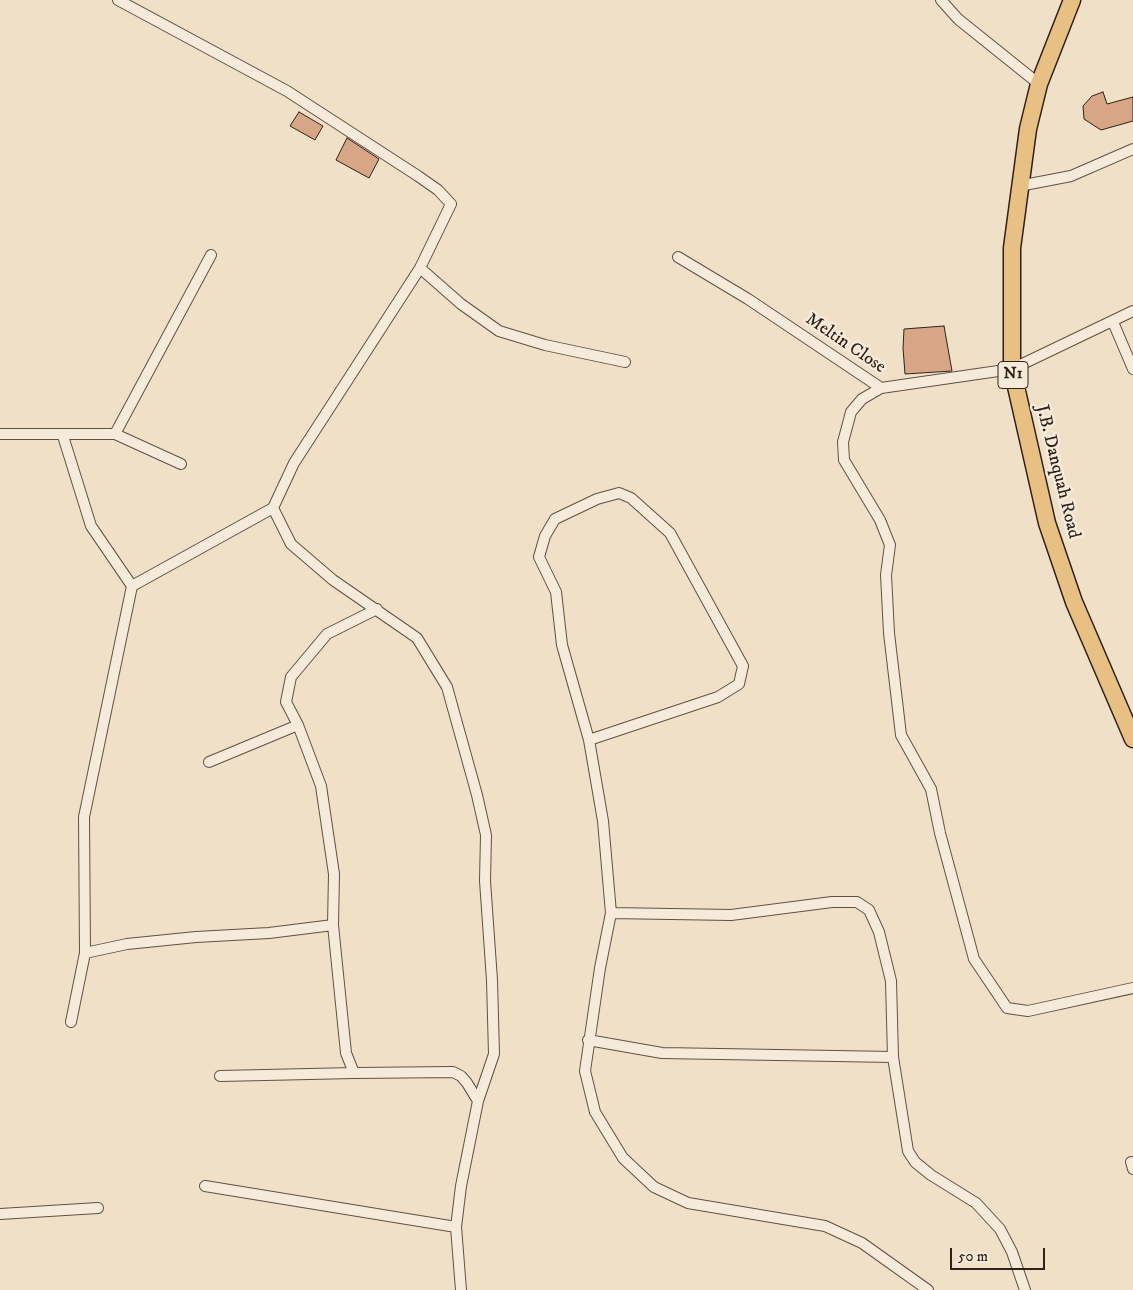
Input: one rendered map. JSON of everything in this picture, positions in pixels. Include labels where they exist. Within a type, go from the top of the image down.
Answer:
[{"type":"highway","name":"J.B. Danquah Road","points":[[1072,0],[1039,84],[1028,129],[1012,248],[1012,369],[1047,524],[1074,602],[1133,739]]},
{"type":"street","points":[[118,0],[287,91],[438,190],[451,204],[420,268],[294,463],[273,508],[132,586]]},
{"type":"street","points":[[941,0],[958,19],[1039,84]]},
{"type":"street","points":[[1019,186],[1071,176],[1133,149]]},
{"type":"street","points":[[114,434],[211,255]]},
{"type":"street","name":"Meltin Close","points":[[678,257],[748,299],[881,388],[1012,369],[1133,312]]},
{"type":"street","points":[[420,268],[461,304],[500,331],[545,345],[625,362]]},
{"type":"street","points":[[1113,322],[1133,369]]},
{"type":"street","points":[[881,388],[862,399],[851,412],[844,442],[844,460],[880,520],[890,545],[886,575],[889,633],[900,735],[931,789],[940,833],[974,959],[1007,1008],[1028,1011],[1133,988]]},
{"type":"street","points":[[0,434],[63,436],[114,434],[181,464]]},
{"type":"street","points":[[63,436],[91,526],[132,586],[84,817],[84,953],[71,1022]]},
{"type":"street","points":[[589,740],[718,697],[738,684],[743,666],[670,533],[631,498],[619,493],[597,499],[555,519],[545,536],[539,557],[556,592],[562,645],[589,740],[603,821],[611,913],[588,1040],[585,1071],[594,1112],[623,1158],[654,1187],[688,1203],[825,1226],[862,1243],[928,1290]]},
{"type":"street","points":[[273,508],[291,544],[333,580],[417,638],[447,686],[463,740],[486,835],[485,881],[492,980],[494,1054],[478,1101],[469,1138],[456,1227],[462,1290]]},
{"type":"street","points":[[354,1073],[346,1052],[333,925],[334,874],[321,786],[298,725],[286,702],[291,677],[327,634],[377,609]]},
{"type":"street","points":[[209,762],[298,725]]},
{"type":"street","points":[[611,913],[731,915],[832,902],[857,902],[869,910],[879,932],[891,981],[893,1057],[908,1151],[915,1162],[931,1175],[976,1203],[1000,1229],[1012,1252],[1025,1290]]},
{"type":"street","points":[[84,953],[127,944],[196,937],[269,933],[333,925]]},
{"type":"street","points":[[588,1040],[662,1053],[893,1057]]},
{"type":"street","points":[[220,1076],[453,1072],[467,1083],[478,1101]]},
{"type":"street","points":[[205,1186],[456,1227]]},
{"type":"street","points":[[0,1214],[98,1208]]},
{"type":"building","points":[[1103,92],[1107,104],[1133,97],[1133,121],[1101,130],[1084,119],[1083,106],[1092,96]]},
{"type":"building","points":[[299,112],[323,126],[315,140],[290,126]]},
{"type":"building","points":[[347,138],[379,159],[369,178],[336,160]]},
{"type":"building","points":[[944,326],[952,371],[905,374],[904,329]]}]
